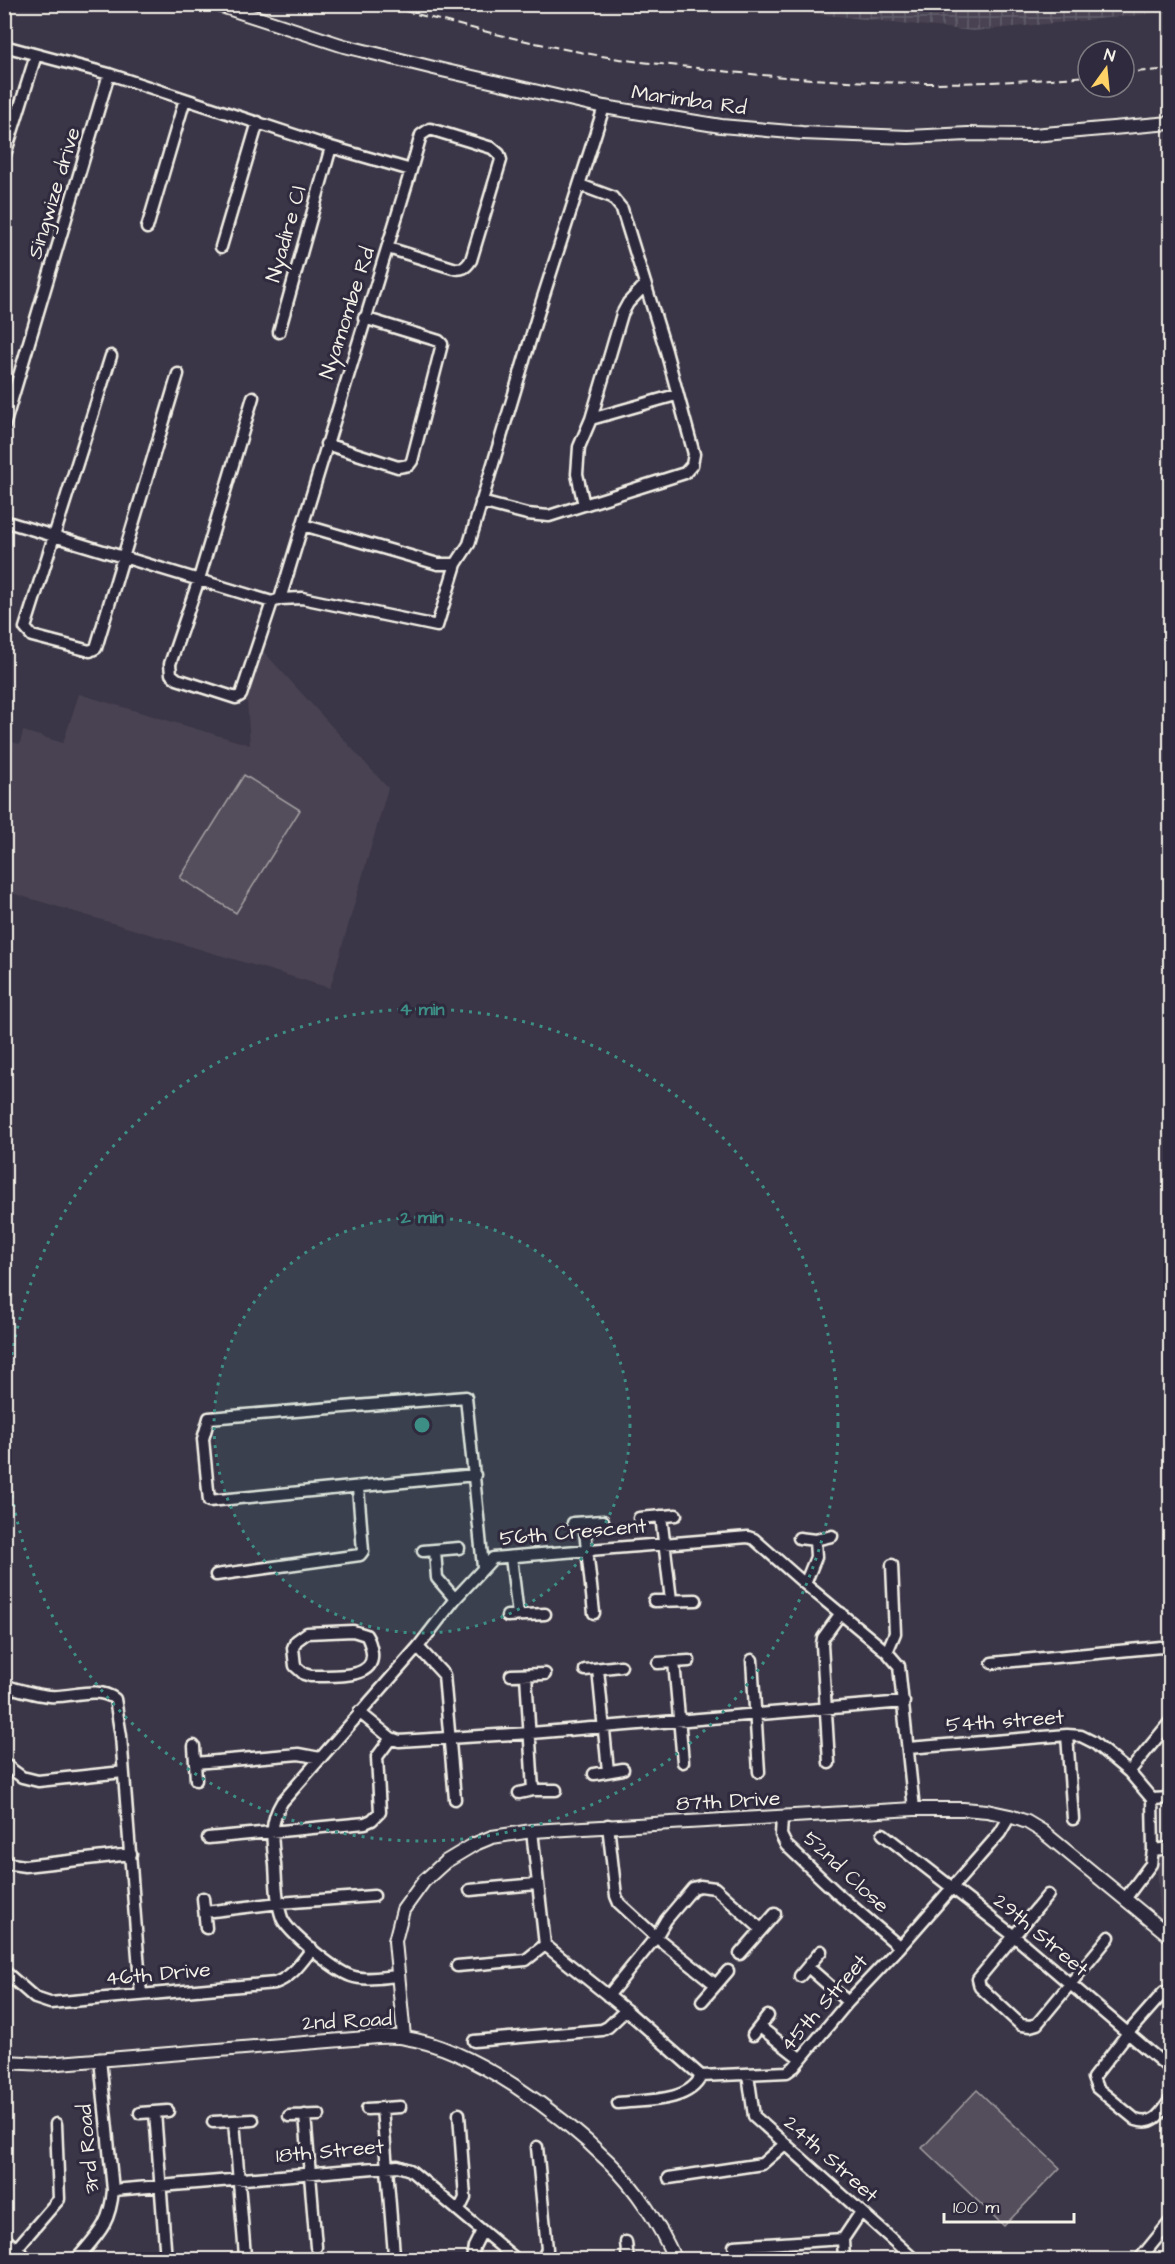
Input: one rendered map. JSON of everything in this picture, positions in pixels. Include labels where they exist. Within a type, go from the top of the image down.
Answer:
[{"type":"street","name":"Marimba Rd","points":[[215,4],[344,46],[604,107],[721,126],[908,138],[968,134],[1033,135],[1170,123]]},
{"type":"street","points":[[4,46],[110,74],[330,147],[411,170]]},
{"type":"street","points":[[4,158],[36,55]]},
{"type":"street","name":"Singwize drive","points":[[4,426],[110,74]]},
{"type":"street","points":[[147,228],[185,99]]},
{"type":"street","points":[[4,521],[276,600],[302,598],[437,626],[456,564],[469,544],[540,307],[604,107]]},
{"type":"street","points":[[221,247],[258,122]]},
{"type":"street","name":"Nyamombe Rd","points":[[199,579],[170,664],[171,674],[177,679],[236,698],[243,693],[303,525],[421,135],[430,129],[492,148],[499,154],[501,160],[481,229],[467,267],[453,268],[388,248]]},
{"type":"street","name":"Nyadire Cl","points":[[279,332],[330,147]]},
{"type":"street","points":[[481,502],[527,514],[549,516],[688,471],[692,465],[694,454],[676,395],[666,351],[622,209],[618,202],[580,185]]},
{"type":"street","points":[[584,506],[576,461],[579,447],[591,419],[622,314],[627,303],[645,285]]},
{"type":"street","points":[[326,444],[398,467],[409,465],[412,461],[442,344],[364,318]]},
{"type":"street","points":[[111,356],[25,628],[32,636],[90,651],[96,648],[178,374]]},
{"type":"street","points":[[591,419],[676,395]]},
{"type":"street","points":[[199,579],[253,397]]},
{"type":"street","points":[[303,525],[438,564],[456,564]]},
{"type":"street","points":[[475,1475],[209,1501],[203,1439],[209,1418],[466,1397],[475,1475],[483,1567]]},
{"type":"street","points":[[216,1575],[360,1556],[363,1551],[358,1488]]},
{"type":"street","points":[[639,1518],[676,1515]]},
{"type":"street","points":[[661,1516],[671,1600]]},
{"type":"street","points":[[594,1612],[586,1551],[579,1522],[603,1521]]},
{"type":"street","points":[[799,1538],[815,1540],[832,1536]]},
{"type":"street","name":"56th Crescent","points":[[397,1976],[362,1978],[342,1972],[285,1924],[279,1903],[271,1832],[274,1817],[282,1802],[383,1684],[418,1647],[455,1599],[493,1558],[748,1537],[754,1539],[887,1652],[901,1669],[914,1809]]},
{"type":"street","points":[[805,1584],[816,1557],[815,1540]]},
{"type":"street","points":[[423,1551],[459,1548]]},
{"type":"street","points":[[435,1550],[437,1578],[455,1599]]},
{"type":"street","points":[[511,1557],[513,1615],[545,1614]]},
{"type":"street","points":[[887,1652],[895,1633],[892,1565]]},
{"type":"street","points":[[654,1601],[696,1600]]},
{"type":"street","points":[[829,1763],[823,1638],[841,1613]]},
{"type":"street","points":[[360,1632],[370,1640],[372,1660],[367,1669],[359,1673],[311,1676],[304,1674],[295,1666],[293,1648],[296,1641],[308,1633],[360,1632]]},
{"type":"street","points":[[418,1647],[444,1676],[455,1798]]},
{"type":"street","points":[[992,1663],[1161,1647],[1170,1650]]},
{"type":"street","points":[[752,1660],[759,1773]]},
{"type":"street","points":[[658,1663],[689,1661]]},
{"type":"street","points":[[674,1662],[683,1762]]},
{"type":"street","points":[[585,1670],[621,1666]]},
{"type":"street","points":[[367,1669],[383,1684]]},
{"type":"street","points":[[598,1669],[608,1772]]},
{"type":"street","points":[[511,1675],[545,1674]]},
{"type":"street","points":[[526,1675],[533,1790]]},
{"type":"street","points":[[4,1685],[42,1695],[63,1696],[91,1692],[104,1693],[115,1699],[119,1713],[141,1995]]},
{"type":"street","points":[[359,1712],[391,1738],[399,1741],[531,1733],[904,1702]]},
{"type":"street","points":[[1129,1772],[1170,1722]]},
{"type":"street","points":[[1067,1735],[1073,1818]]},
{"type":"street","name":"54th street","points":[[908,1748],[1067,1735],[1088,1738],[1129,1772],[1152,1799]]},
{"type":"street","points":[[208,1838],[365,1823],[380,1812],[377,1757],[391,1738]]},
{"type":"street","points":[[194,1746],[196,1780]]},
{"type":"street","points":[[195,1762],[299,1754],[320,1758]]},
{"type":"street","points":[[4,1764],[22,1777],[38,1781],[123,1772]]},
{"type":"street","points":[[594,1774],[623,1769]]},
{"type":"street","points":[[519,1793],[533,1790],[556,1790]]},
{"type":"street","points":[[1125,1899],[1151,1864],[1152,1799],[1170,1797]]},
{"type":"street","name":"87th Drive","points":[[404,2037],[395,1941],[398,1926],[409,1900],[424,1881],[445,1862],[476,1844],[492,1837],[532,1831],[914,1809],[963,1809],[1010,1816],[1042,1831],[1170,1936]]},
{"type":"street","name":"45th Street","points":[[701,2076],[787,2072],[794,2067],[848,2002],[900,1947],[1000,1833],[1010,1816]]},
{"type":"street","name":"52nd Close","points":[[782,1818],[781,1835],[786,1845],[838,1894],[900,1947]]},
{"type":"street","points":[[608,1825],[616,1896],[625,1910],[716,1985]]},
{"type":"street","points":[[532,1831],[536,1884],[545,1945],[626,2010],[701,2076],[691,2090],[680,2096],[618,2103]]},
{"type":"street","name":"29th Street","points":[[883,1834],[1014,1936],[1170,2069]]},
{"type":"street","points":[[1152,1850],[1170,1848]]},
{"type":"street","points":[[4,1863],[26,1866],[131,1854]]},
{"type":"street","points":[[470,1890],[536,1884]]},
{"type":"street","points":[[608,1996],[693,1888],[700,1886],[715,1888],[761,1929]]},
{"type":"street","points":[[1048,1895],[978,1979],[980,1987],[1021,2025],[1037,2024],[1109,1937]]},
{"type":"street","points":[[205,1912],[279,1903],[374,1896]]},
{"type":"street","points":[[203,1898],[206,1928]]},
{"type":"street","points":[[740,1953],[775,1914]]},
{"type":"street","points":[[457,1966],[526,1960],[545,1945]]},
{"type":"street","name":"46th Drive","points":[[4,1971],[35,1998],[50,2003],[275,1983],[285,1980],[312,1949]]},
{"type":"street","points":[[800,1976],[821,1951]]},
{"type":"street","points":[[808,1967],[848,2002]]},
{"type":"street","points":[[702,2001],[728,1971]]},
{"type":"street","points":[[1164,1992],[1094,2075],[1094,2083],[1136,2120],[1143,2122],[1157,2118],[1170,2100]]},
{"type":"street","points":[[474,2041],[602,2030],[626,2010]]},
{"type":"street","points":[[768,2016],[757,2031],[801,2059]]},
{"type":"street","name":"2nd Road","points":[[4,2062],[47,2064],[378,2037],[404,2037],[435,2045],[475,2062],[530,2097],[573,2130],[610,2163],[639,2199],[675,2259]]},
{"type":"street","name":"3rd Road","points":[[75,2259],[104,2227],[112,2205],[113,2190],[100,2059]]},
{"type":"street","name":"24th Street","points":[[748,2074],[754,2116],[915,2259]]},
{"type":"street","points":[[367,2109],[400,2107]]},
{"type":"street","points":[[382,2108],[394,2253]]},
{"type":"street","points":[[140,2112],[168,2111]]},
{"type":"street","points":[[154,2112],[166,2259]]},
{"type":"street","points":[[459,2114],[465,2198],[459,2210]]},
{"type":"street","points":[[305,2115],[316,2247]]},
{"type":"street","points":[[289,2116],[319,2115]]},
{"type":"street","points":[[213,2122],[253,2120]]},
{"type":"street","points":[[234,2121],[245,2256]]},
{"type":"street","points":[[29,2259],[8,2244],[59,2199],[56,2124]]},
{"type":"street","points":[[669,2178],[762,2164],[785,2144]]},
{"type":"street","points":[[537,2147],[547,2249],[544,2256],[538,2259]]},
{"type":"street","name":"18th Street","points":[[113,2190],[387,2165],[398,2166],[410,2170],[517,2259]]},
{"type":"street","points":[[844,2259],[843,2239],[861,2212]]},
{"type":"street","points":[[1146,2257],[1170,2222]]},
{"type":"street","points":[[472,2259],[474,2247],[482,2231]]},
{"type":"street","points":[[734,2246],[843,2239]]},
{"type":"street","points":[[627,2242],[628,2259]]},
{"type":"shaded area","points":[[1170,4],[1170,12],[973,31],[736,5]]},
{"type":"shaded area","points":[[263,651],[388,788],[330,988],[5,891],[4,740],[20,744],[23,731],[63,743],[79,694],[250,745],[247,700]]},
{"type":"shaded area","points":[[244,775],[300,810],[236,913],[180,878]]},
{"type":"shaded area","points":[[1170,1852],[1170,1920],[1160,1911],[1156,1854]]},
{"type":"shaded area","points":[[977,2090],[1060,2168],[1004,2226],[922,2148]]},
{"type":"railway","points":[[378,4],[579,52],[739,73],[838,80],[938,83],[1076,77]]},
{"type":"railway","points":[[1136,72],[1170,69]]}]
